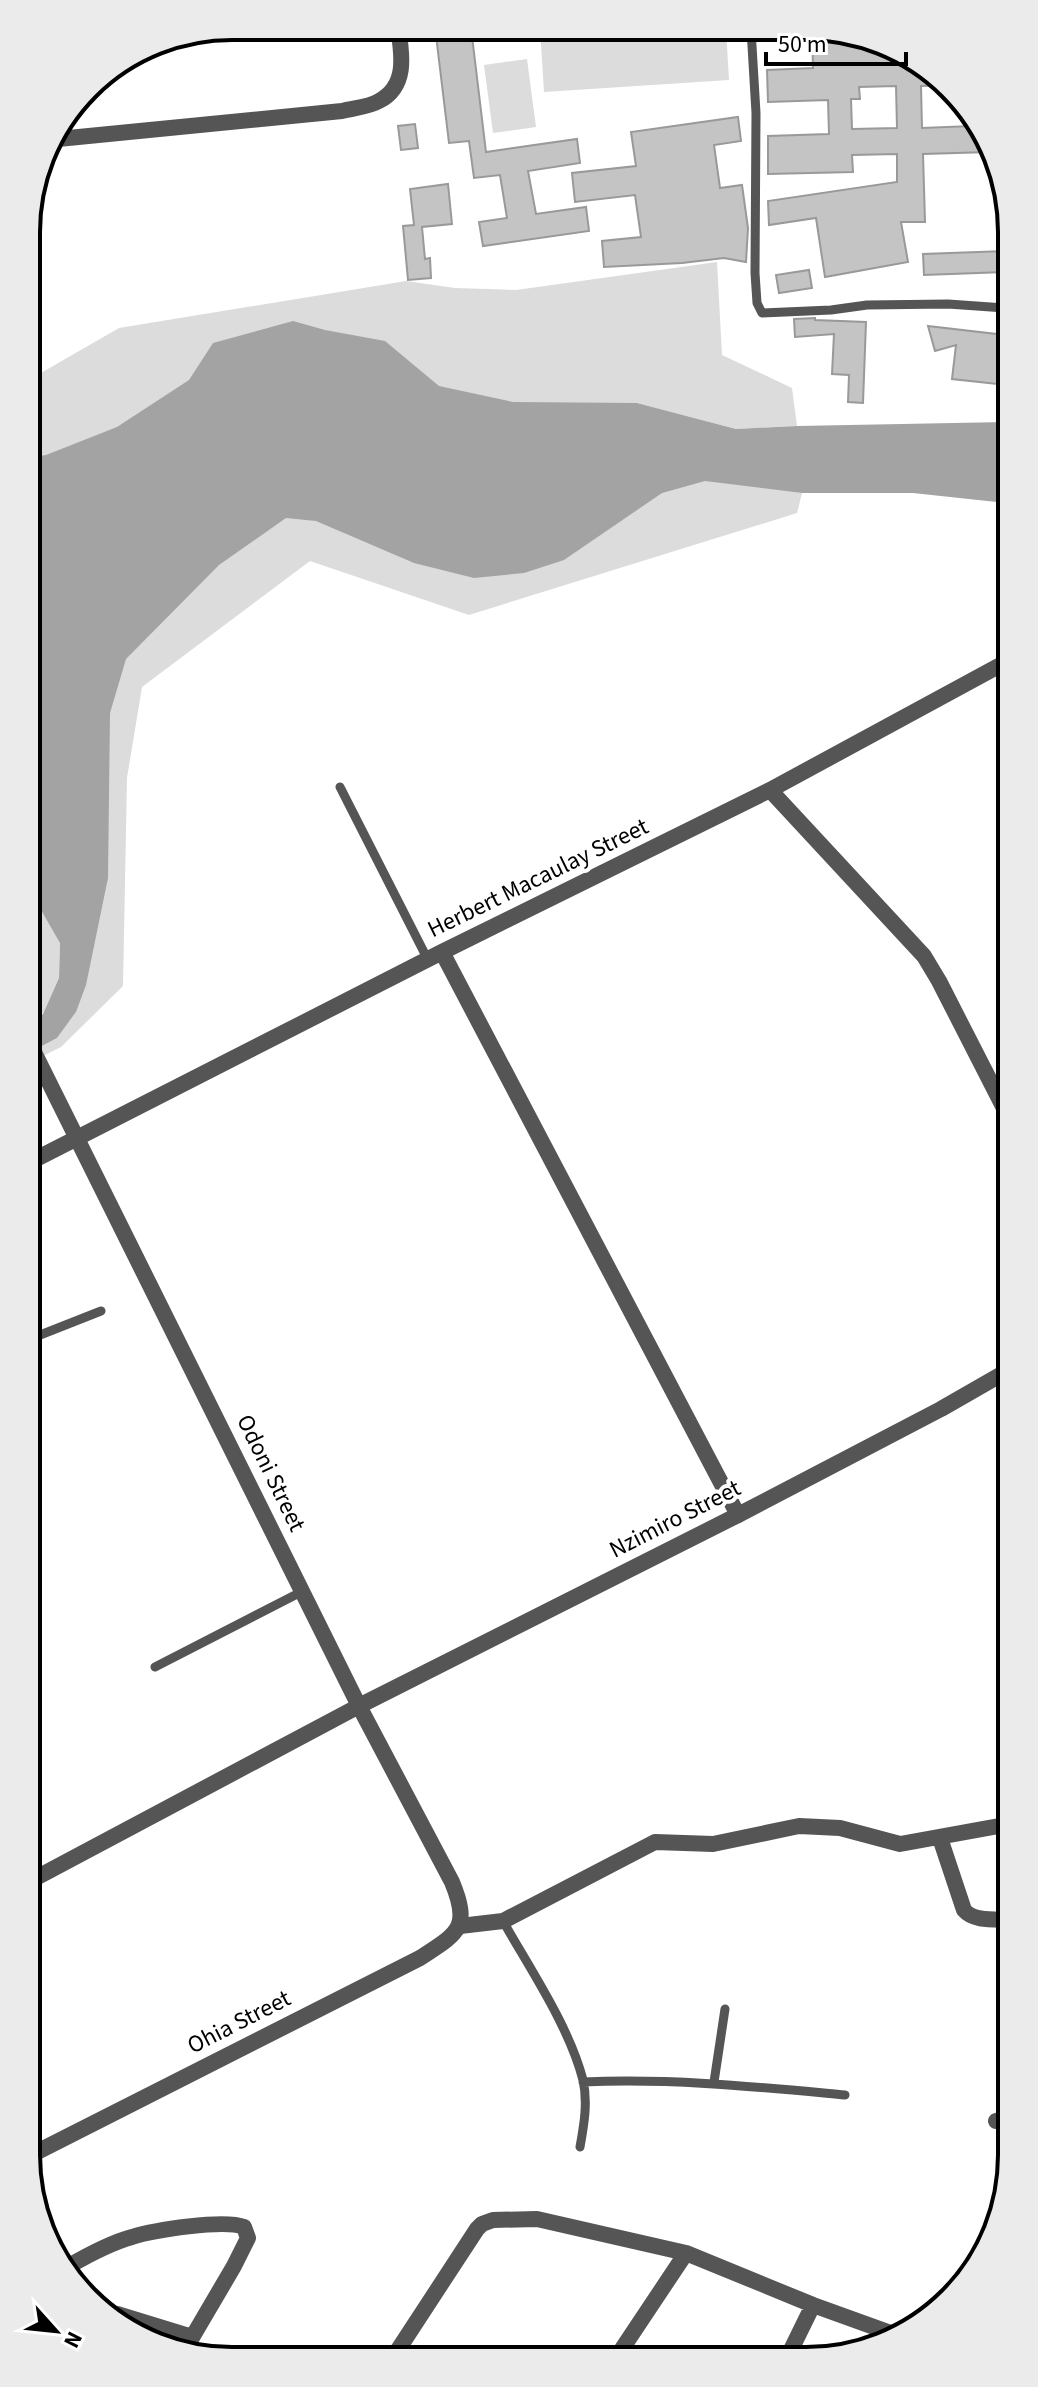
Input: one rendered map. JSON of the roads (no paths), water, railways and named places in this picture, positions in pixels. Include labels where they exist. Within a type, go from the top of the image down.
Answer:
[{"type":"street","points":[[65,138],[342,111],[379,102],[398,86],[403,61],[400,40]]},
{"type":"street","name":"Herbert Macaulay Street","points":[[40,1157],[770,790],[998,666]]},
{"type":"street","points":[[770,790],[924,956],[998,1096]]},
{"type":"street","points":[[435,956],[738,1515]]},
{"type":"street","name":"Odoni Street","points":[[40,1065],[84,1136],[359,1706],[452,1882],[461,1904],[460,1926]]},
{"type":"street","name":"Nzimiro Street","points":[[40,1876],[359,1706],[738,1515],[998,1376]]},
{"type":"street","points":[[460,1926],[503,1921],[655,1842],[713,1844],[799,1826],[840,1828],[900,1844],[998,1826]]},
{"type":"street","points":[[940,1838],[964,1910],[969,1916],[998,1919]]},
{"type":"street","name":"Ohia Street","points":[[40,2150],[420,1958],[449,1939],[460,1926]]},
{"type":"street","points":[[400,2347],[477,2229],[493,2220],[537,2219],[686,2253],[883,2330]]},
{"type":"street","points":[[74,2264],[131,2237],[230,2223],[244,2227],[248,2238],[189,2342]]},
{"type":"street","points":[[623,2347],[686,2253]]},
{"type":"street","points":[[792,2347],[813,2305]]},
{"type":"street","points":[[133,2319],[192,2337]]},
{"type":"lane","points":[[752,40],[756,113],[755,273],[757,303],[762,313],[867,305],[948,304],[998,308]]},
{"type":"lane","points":[[340,787],[435,956]]},
{"type":"lane","points":[[40,1335],[101,1311]]},
{"type":"lane","points":[[155,1667],[303,1591]]},
{"type":"lane","points":[[503,1921],[568,2038],[583,2082],[586,2115],[580,2147]]},
{"type":"lane","points":[[714,2082],[725,2009]]},
{"type":"lane","points":[[583,2082],[714,2082],[845,2095]]}]
